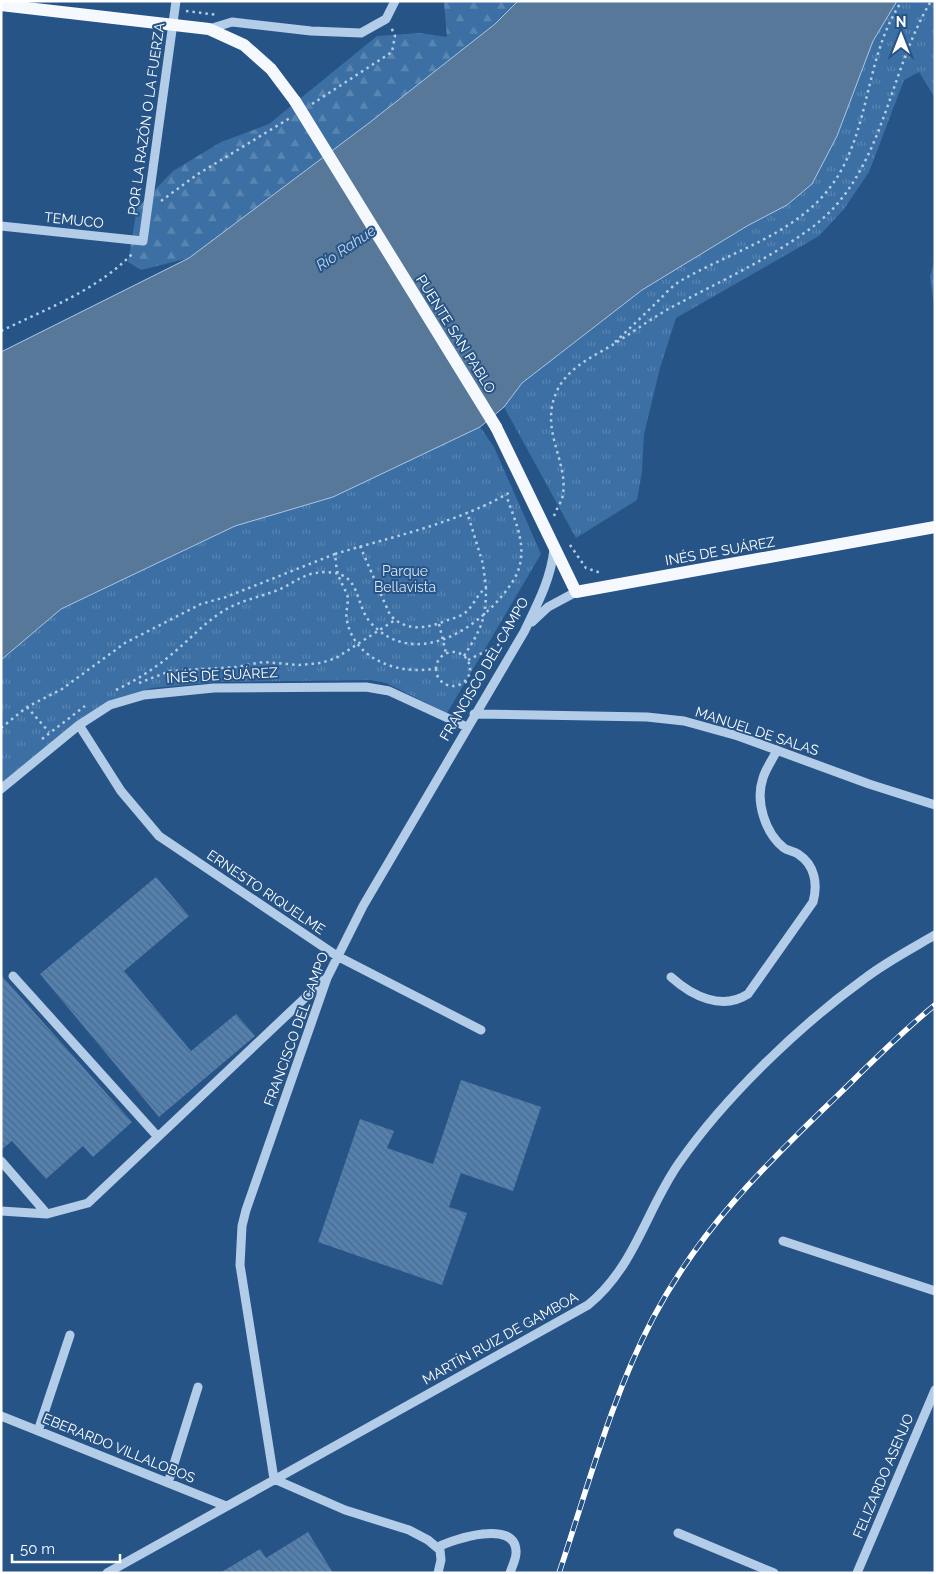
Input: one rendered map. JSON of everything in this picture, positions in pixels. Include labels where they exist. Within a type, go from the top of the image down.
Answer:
[{"type":"main road","points":[[1,5],[209,29]]},
{"type":"main road","name":"PUENTE SAN PABLO","points":[[209,29],[244,46],[271,68],[299,108],[496,427],[576,592]]},
{"type":"main road","name":"INÉS DE SUÁREZ","points":[[576,592],[935,528]]},
{"type":"street","name":"POR LA RAZÓN O LA FUERZA","points":[[143,241],[176,1]]},
{"type":"street","points":[[209,29],[232,22],[361,33],[386,19],[395,1]]},
{"type":"street","name":"TEMUCO","points":[[1,226],[143,241]]},
{"type":"street","name":"FRANCISCO DEL CAMPO","points":[[274,1479],[240,1265],[242,1226],[336,956],[474,714],[524,632],[545,588],[553,564],[555,546]]},
{"type":"street","name":"INÉS DE SUÁREZ","points":[[524,632],[548,607],[576,592]]},
{"type":"street","name":"INÉS DE SUÁREZ","points":[[1,789],[79,725],[110,705],[144,695],[214,688],[366,687],[389,691],[466,728]]},
{"type":"street","name":"MANUEL DE SALAS","points":[[474,714],[667,719],[701,725],[935,805]]},
{"type":"street","name":"ERNESTO RIQUELME","points":[[79,725],[121,791],[159,836],[336,956],[481,1030]]},
{"type":"street","points":[[671,977],[688,990],[709,999],[726,1002],[740,999],[748,994],[813,902],[816,888],[812,868],[804,858],[786,849],[778,842],[767,825],[761,807],[763,777],[777,750]]},
{"type":"street","name":"MARTÍN RUIZ DE GAMBOA","points":[[107,1573],[562,1321],[602,1294],[619,1273],[679,1162],[722,1108],[783,1046],[840,996],[882,967],[935,935]]},
{"type":"street","points":[[13,976],[158,1137]]},
{"type":"street","points":[[1,1211],[48,1214],[88,1203],[327,978]]},
{"type":"street","points":[[1,1161],[48,1214]]},
{"type":"street","points":[[783,1241],[935,1291]]},
{"type":"street","points":[[38,1431],[70,1335]]},
{"type":"street","points":[[168,1483],[198,1387]]},
{"type":"street","name":"FELIZARDO ASENJO","points":[[857,1573],[935,1390]]},
{"type":"street","name":"EBERARDO VILLALOBOS","points":[[1,1416],[226,1506]]},
{"type":"street","points":[[274,1479],[345,1510],[409,1530],[438,1547],[442,1554],[438,1573]]},
{"type":"street","points":[[678,1533],[774,1573]]},
{"type":"street","points":[[438,1547],[456,1538],[506,1535],[513,1540],[516,1549],[510,1573]]},
{"type":"path","points":[[610,346],[680,281],[780,232],[807,211],[834,183],[848,156],[860,125],[885,35],[902,1]]},
{"type":"path","points":[[549,509],[553,517],[562,498],[562,480],[551,432],[550,411],[557,390],[573,370],[670,309],[755,263],[808,231],[837,205],[855,182],[918,23],[931,1]]},
{"type":"path","points":[[159,202],[198,174],[299,108],[392,52],[395,36],[386,19]]},
{"type":"path","points":[[1,331],[98,283],[121,265],[143,241]]},
{"type":"path","points":[[1,728],[27,706],[62,690],[125,643],[201,604],[226,597],[292,569],[335,554],[412,532],[467,512],[506,495],[520,533],[521,561],[516,576],[508,589],[486,613],[442,640],[428,645],[413,645],[394,640],[379,630],[360,608],[350,581],[338,574],[323,572],[306,575],[281,589],[224,610],[166,659],[111,693]]},
{"type":"path","points":[[464,656],[475,639],[486,613],[486,588],[483,564],[467,512]]},
{"type":"path","points":[[567,540],[586,568],[608,574]]},
{"type":"path","points":[[360,546],[390,615],[405,626],[422,628],[440,624],[465,614],[480,592],[486,588]]},
{"type":"path","points":[[335,554],[338,574],[348,598],[345,612],[349,629],[359,644],[377,660],[396,668],[419,671],[437,668]]},
{"type":"path","points":[[119,689],[170,671],[236,667],[263,662],[299,665],[321,663],[336,658],[395,620]]},
{"type":"path","points":[[440,624],[446,653]]},
{"type":"path","points":[[499,650],[509,634]]},
{"type":"path","points":[[468,660],[504,642]]},
{"type":"path","points":[[456,652],[464,656],[468,660],[470,671],[464,681],[454,685],[448,684],[440,678],[437,668],[439,659],[446,653],[456,652]]},
{"type":"path","points":[[464,681],[475,694]]},
{"type":"path","points":[[470,701],[480,685]]},
{"type":"path","points":[[27,706],[49,732]]},
{"type":"path","points":[[36,745],[49,732],[86,706]]},
{"type":"green space","points":[[441,1],[518,1],[495,24],[369,123],[189,258],[141,270],[128,262],[137,208],[173,171],[221,142],[269,124],[377,36],[420,33],[447,37],[444,3]]},
{"type":"green space","points":[[897,1],[935,1],[935,98],[919,72],[904,80],[869,172],[844,209],[819,236],[676,318],[660,368],[644,434],[642,471],[637,500],[576,538],[504,407],[522,383],[642,290],[747,226],[787,205],[812,184],[837,136],[873,41]]},
{"type":"green space","points":[[935,258],[935,311],[930,277]]},
{"type":"green space","name":"Parque Bellavista","points":[[480,427],[494,447],[541,554],[447,713],[386,683],[370,680],[218,682],[152,688],[108,703],[1,784],[1,660],[61,609],[235,526],[333,497]]},
{"type":"water","name":"Río Rahue","points":[[518,1],[897,1],[873,41],[837,136],[812,184],[787,205],[747,226],[642,290],[522,383],[504,407],[480,427],[333,497],[235,526],[61,609],[1,660],[1,352],[189,258],[369,123],[495,24]]},
{"type":"building","points":[[156,877],[189,916],[124,971],[191,1051],[236,1014],[255,1036],[159,1117],[40,974]]},
{"type":"building","points":[[1,975],[132,1122],[93,1157],[83,1146],[46,1179],[12,1141],[1,1150]]},
{"type":"building","points":[[461,1080],[541,1107],[513,1191],[461,1173],[449,1207],[467,1213],[442,1285],[318,1242],[360,1119],[394,1131],[387,1148],[433,1164]]},
{"type":"building","points":[[308,1532],[333,1573],[220,1573],[260,1549],[266,1558]]},
{"type":"railway","points":[[559,1573],[612,1411],[638,1348],[671,1286],[713,1227],[759,1174],[884,1050],[935,1005]]}]
